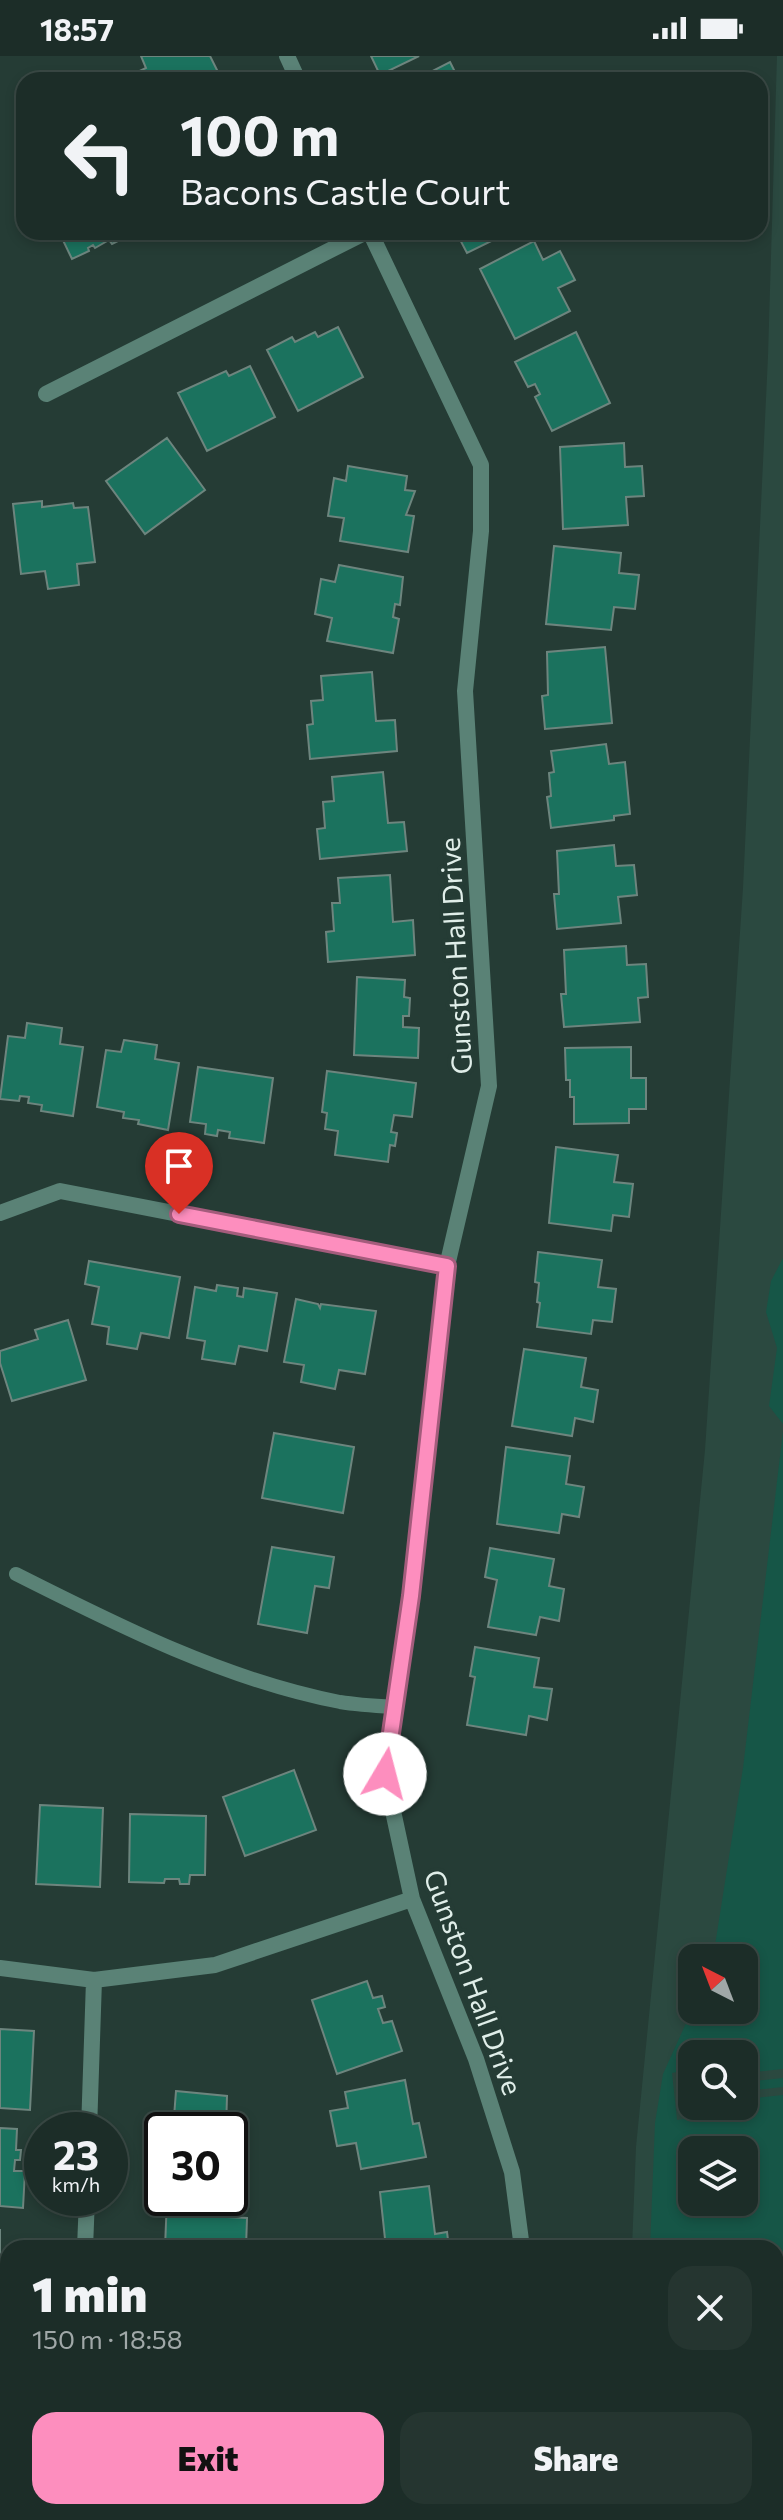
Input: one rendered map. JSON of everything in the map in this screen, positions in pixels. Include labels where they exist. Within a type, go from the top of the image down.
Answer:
[{"type":"street","points":[[46,394],[352,240]]},
{"type":"street","name":"Gunston Hall Drive","points":[[372,240],[481,465],[481,531],[465,691],[489,1086],[447,1266],[411,1596],[385,1774],[412,1899],[476,2059],[508,2158],[521,2240]]},
{"type":"street","points":[[0,1213],[60,1191],[447,1266]]},
{"type":"street","points":[[0,1968],[94,1980],[215,1965],[412,1899]]},
{"type":"street","points":[[90,2112],[94,1980]]},
{"type":"street","points":[[85,2240],[86,2216]]},
{"type":"lane","points":[[16,1574],[122,1626],[239,1673],[289,1690],[342,1702],[395,1707]]},
{"type":"shaded area","points":[[777,56],[783,56],[783,2240],[632,2240],[636,2147],[705,1450],[743,888],[768,356]]},
{"type":"green space","points":[[783,1258],[783,1424],[769,1406],[777,1348],[766,1312],[771,1281]]},
{"type":"green space","points":[[783,1431],[783,2069],[758,2072],[758,2040],[678,2040],[686,2024],[758,2024],[758,1944],[715,1944],[743,1768]]},
{"type":"green space","points":[[678,2041],[678,2072],[672,2073],[677,2120],[758,2120],[758,2098],[783,2095],[783,2240],[650,2240],[655,2123],[663,2074]]},
{"type":"green space","points":[[783,2078],[783,2087],[758,2090],[758,2081]]},
{"type":"building","points":[[141,56],[210,56],[218,72],[138,72],[146,68]]},
{"type":"building","points":[[371,56],[419,56],[386,72],[379,72]]},
{"type":"building","points":[[450,62],[455,72],[431,72]]},
{"type":"building","points":[[63,240],[109,240],[95,248],[93,245],[88,248],[89,251],[72,259]]},
{"type":"building","points":[[460,240],[494,240],[467,253]]},
{"type":"building","points":[[534,241],[543,260],[560,251],[575,280],[558,288],[570,311],[515,339],[480,269]]},
{"type":"building","points":[[338,327],[363,377],[298,411],[267,350],[292,337],[295,342],[315,332],[318,337]]},
{"type":"building","points":[[576,332],[610,403],[552,431],[535,397],[540,394],[535,384],[528,387],[515,362]]},
{"type":"building","points":[[250,366],[275,417],[207,451],[178,393],[226,371],[229,376]]},
{"type":"building","points":[[167,438],[205,490],[145,534],[106,481]]},
{"type":"building","points":[[624,443],[625,467],[642,466],[644,496],[626,497],[628,525],[563,529],[560,447]]},
{"type":"building","points":[[348,466],[407,476],[405,490],[415,491],[406,515],[414,516],[408,552],[340,541],[344,518],[328,516],[334,478],[346,481]]},
{"type":"building","points":[[42,501],[42,507],[73,503],[74,508],[88,507],[95,562],[77,564],[79,585],[48,589],[45,571],[21,574],[13,504]]},
{"type":"building","points":[[554,546],[621,553],[619,573],[639,575],[635,609],[614,607],[611,630],[546,624]]},
{"type":"building","points":[[339,565],[403,577],[400,605],[395,604],[393,617],[399,619],[393,653],[327,641],[332,618],[315,614],[321,579],[335,582]]},
{"type":"building","points":[[605,647],[612,723],[545,729],[542,696],[548,695],[547,652]]},
{"type":"building","points":[[372,672],[376,721],[395,720],[397,751],[310,759],[307,725],[313,724],[311,701],[323,700],[321,676]]},
{"type":"building","points":[[606,744],[609,764],[625,762],[630,814],[614,816],[614,820],[551,828],[547,797],[551,796],[549,773],[554,772],[551,751]]},
{"type":"building","points":[[383,772],[388,823],[404,822],[407,851],[320,859],[317,829],[325,828],[323,802],[334,801],[332,777]]},
{"type":"building","points":[[614,845],[616,866],[634,865],[637,895],[618,897],[621,923],[557,929],[554,894],[559,894],[557,851]]},
{"type":"building","points":[[390,875],[393,922],[413,920],[415,955],[328,962],[326,932],[334,931],[332,903],[340,903],[338,878]]},
{"type":"building","points":[[626,946],[627,965],[646,964],[648,997],[638,998],[640,1022],[564,1027],[561,994],[566,994],[564,950]]},
{"type":"building","points":[[357,977],[405,980],[404,997],[410,998],[409,1016],[403,1016],[403,1027],[419,1028],[418,1058],[354,1055]]},
{"type":"building","points":[[27,1023],[62,1028],[60,1044],[83,1047],[73,1116],[41,1111],[42,1105],[28,1103],[29,1097],[20,1096],[19,1101],[0,1099],[8,1036],[25,1038]]},
{"type":"building","points":[[124,1040],[157,1045],[155,1059],[179,1063],[168,1130],[123,1118],[124,1112],[97,1107],[106,1050],[121,1052]]},
{"type":"building","points":[[631,1047],[631,1078],[646,1078],[646,1109],[629,1109],[629,1123],[574,1124],[574,1097],[570,1097],[570,1080],[566,1080],[565,1048]]},
{"type":"building","points":[[198,1067],[273,1078],[264,1143],[229,1138],[230,1132],[218,1130],[217,1136],[205,1134],[206,1124],[190,1122]]},
{"type":"building","points":[[327,1071],[416,1083],[412,1117],[394,1115],[391,1132],[397,1133],[395,1146],[390,1145],[388,1162],[335,1155],[338,1131],[325,1129],[327,1113],[322,1112]]},
{"type":"building","points":[[556,1147],[618,1155],[614,1182],[633,1184],[629,1217],[613,1215],[611,1231],[549,1223]]},
{"type":"building","points":[[538,1252],[602,1260],[598,1287],[616,1289],[612,1322],[593,1320],[591,1334],[537,1327],[540,1303],[537,1302],[539,1283],[535,1282]]},
{"type":"building","points":[[89,1261],[180,1277],[169,1338],[141,1333],[137,1349],[107,1344],[109,1327],[92,1324],[99,1287],[85,1284]]},
{"type":"building","points":[[217,1285],[238,1288],[237,1296],[243,1297],[244,1288],[277,1293],[267,1351],[239,1346],[235,1364],[202,1359],[205,1341],[187,1338],[195,1287],[216,1291]]},
{"type":"building","points":[[296,1299],[318,1304],[320,1308],[321,1304],[376,1311],[365,1374],[339,1370],[335,1389],[301,1382],[304,1365],[284,1362]]},
{"type":"building","points":[[68,1320],[86,1380],[12,1401],[0,1363],[0,1351],[38,1339],[35,1330]]},
{"type":"building","points":[[524,1349],[586,1358],[581,1387],[598,1390],[593,1422],[575,1418],[572,1436],[512,1426]]},
{"type":"building","points":[[274,1433],[354,1447],[343,1513],[262,1498]]},
{"type":"building","points":[[506,1447],[570,1456],[566,1484],[584,1487],[579,1517],[562,1514],[559,1533],[497,1524]]},
{"type":"building","points":[[272,1547],[334,1557],[329,1588],[315,1586],[307,1633],[258,1624]]},
{"type":"building","points":[[490,1548],[554,1559],[549,1586],[564,1589],[559,1621],[540,1617],[536,1635],[488,1627],[497,1580],[485,1577]]},
{"type":"building","points":[[475,1647],[539,1658],[534,1687],[552,1689],[547,1720],[529,1716],[526,1735],[467,1725],[475,1677],[470,1676]]},
{"type":"building","points":[[294,1770],[316,1830],[245,1856],[223,1797]]},
{"type":"building","points":[[40,1805],[103,1808],[100,1887],[36,1884]]},
{"type":"building","points":[[130,1814],[206,1816],[205,1875],[190,1875],[189,1884],[180,1884],[179,1879],[165,1879],[164,1883],[129,1882]]},
{"type":"building","points":[[367,1981],[373,1998],[382,1996],[385,2007],[378,2009],[383,2023],[392,2021],[402,2051],[337,2074],[312,2000]]},
{"type":"building","points":[[0,2029],[34,2031],[30,2110],[0,2108]]},
{"type":"building","points":[[405,2080],[413,2124],[419,2123],[426,2157],[361,2169],[356,2143],[337,2146],[330,2111],[348,2108],[345,2092]]},
{"type":"building","points":[[176,2091],[227,2096],[227,2112],[174,2112]]},
{"type":"building","points":[[0,2128],[17,2129],[16,2150],[21,2150],[20,2160],[15,2160],[14,2171],[24,2171],[23,2208],[0,2206]]},
{"type":"building","points":[[429,2186],[435,2234],[447,2232],[448,2240],[385,2240],[380,2192]]},
{"type":"building","points":[[166,2216],[247,2218],[246,2240],[165,2240]]},
{"type":"route","points":[[179,1214],[447,1266],[411,1596],[385,1774]]}]
